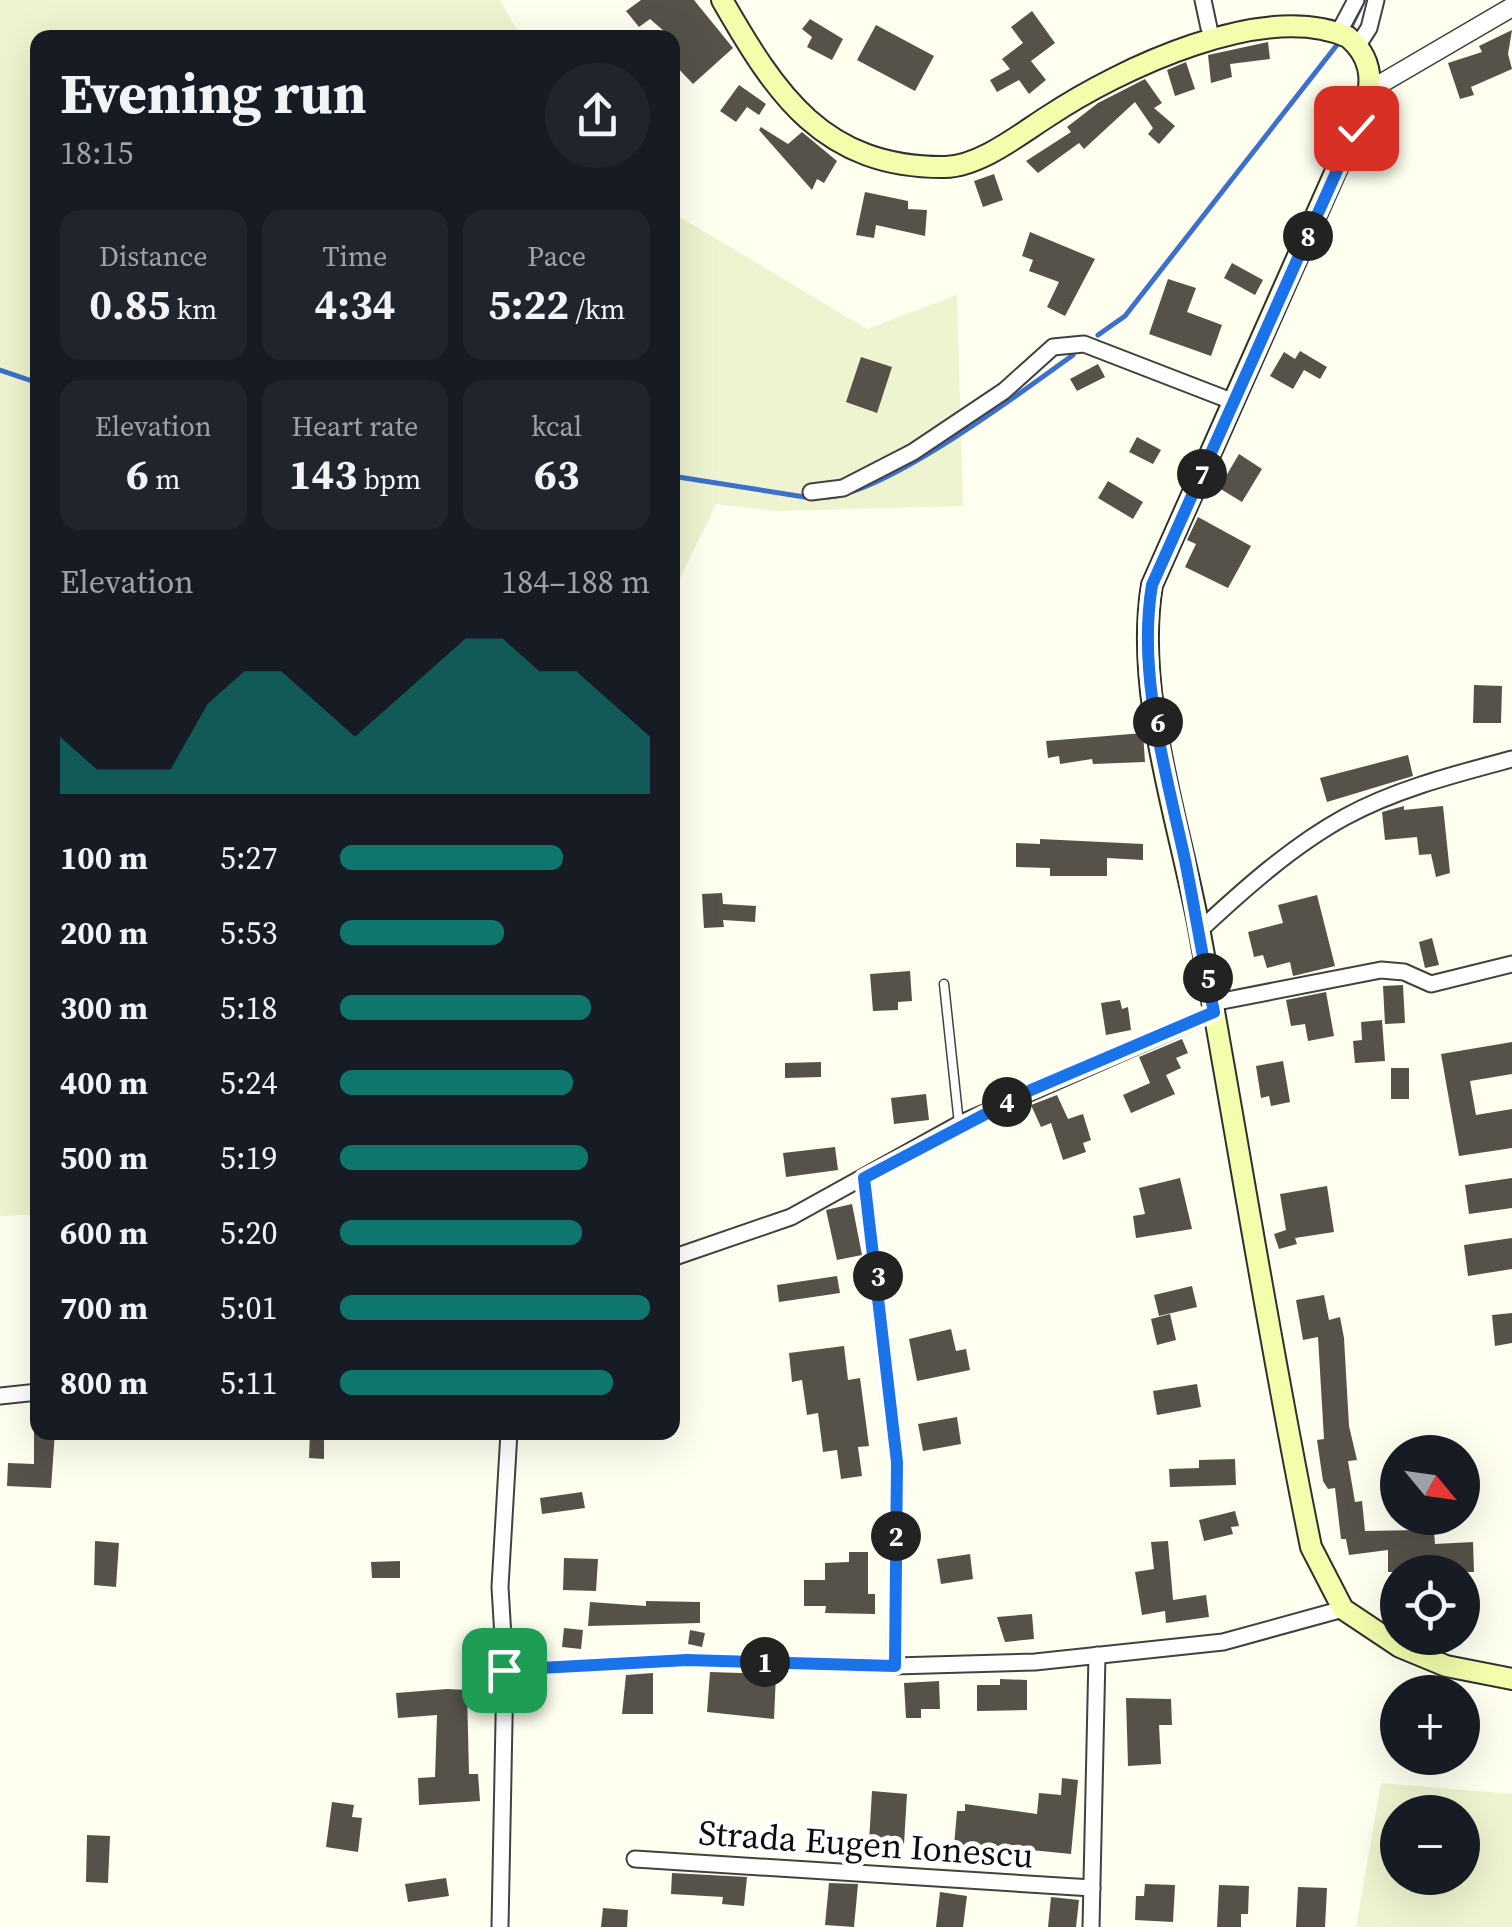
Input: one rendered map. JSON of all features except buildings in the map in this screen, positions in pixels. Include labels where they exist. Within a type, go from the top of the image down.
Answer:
[{"type":"main road","points":[[730,3],[773,85],[808,120],[873,156],[950,167],[1005,144],[1117,70],[1209,28],[1262,11],[1294,10],[1340,30],[1358,45],[1369,67],[1370,90],[1152,585],[1147,614],[1164,762],[1199,931],[1311,1547],[1343,1609],[1400,1647],[1446,1666],[1512,1679]]},
{"type":"street","points":[[1203,0],[1209,28]]},
{"type":"street","points":[[1340,30],[1356,0]]},
{"type":"street","points":[[1358,45],[1369,28],[1376,0]]},
{"type":"street","points":[[1370,90],[1512,7]]},
{"type":"street","points":[[811,492],[843,488],[913,452],[1004,391],[1053,347],[1084,344],[1234,402]]},
{"type":"street","points":[[1199,931],[1236,896],[1347,816],[1404,792],[1512,759]]},
{"type":"street","points":[[680,1255],[791,1217],[960,1124],[1213,1007],[1381,970],[1404,972],[1431,984],[1512,964]]},
{"type":"street","points":[[864,1178],[897,1462],[895,1666]]},
{"type":"street","points":[[0,1396],[30,1393]]},
{"type":"street","points":[[500,1927],[504,1670],[500,1587],[508,1440]]},
{"type":"street","points":[[504,1670],[687,1660],[895,1666],[1034,1662],[1223,1642],[1343,1609]]},
{"type":"street","points":[[1091,1927],[1097,1655]]},
{"type":"street","name":"Strada Eugen Ionescu","points":[[636,1859],[1092,1888]]},
{"type":"lane","points":[[944,984],[960,1124]]},
{"type":"green space","points":[[0,0],[500,0],[517,30],[30,30],[30,1214],[0,1216]]},
{"type":"green space","points":[[680,217],[867,329],[957,295],[963,506],[776,511],[716,504],[680,579]]},
{"type":"green space","points":[[1381,1783],[1512,1794],[1512,1927],[1356,1927]]},
{"type":"waterway","points":[[1348,33],[1364,0]]},
{"type":"waterway","points":[[1098,335],[1125,316],[1340,41]]},
{"type":"waterway","points":[[827,497],[852,492],[917,461],[1073,355]]},
{"type":"waterway","points":[[0,370],[30,380]]},
{"type":"waterway","points":[[680,477],[811,498]]},
{"type":"route","points":[[504,1670],[687,1660],[895,1666],[897,1462],[864,1178],[960,1124],[1031,1090],[1214,1012],[1164,762],[1147,614],[1152,585],[1356,128]]}]
